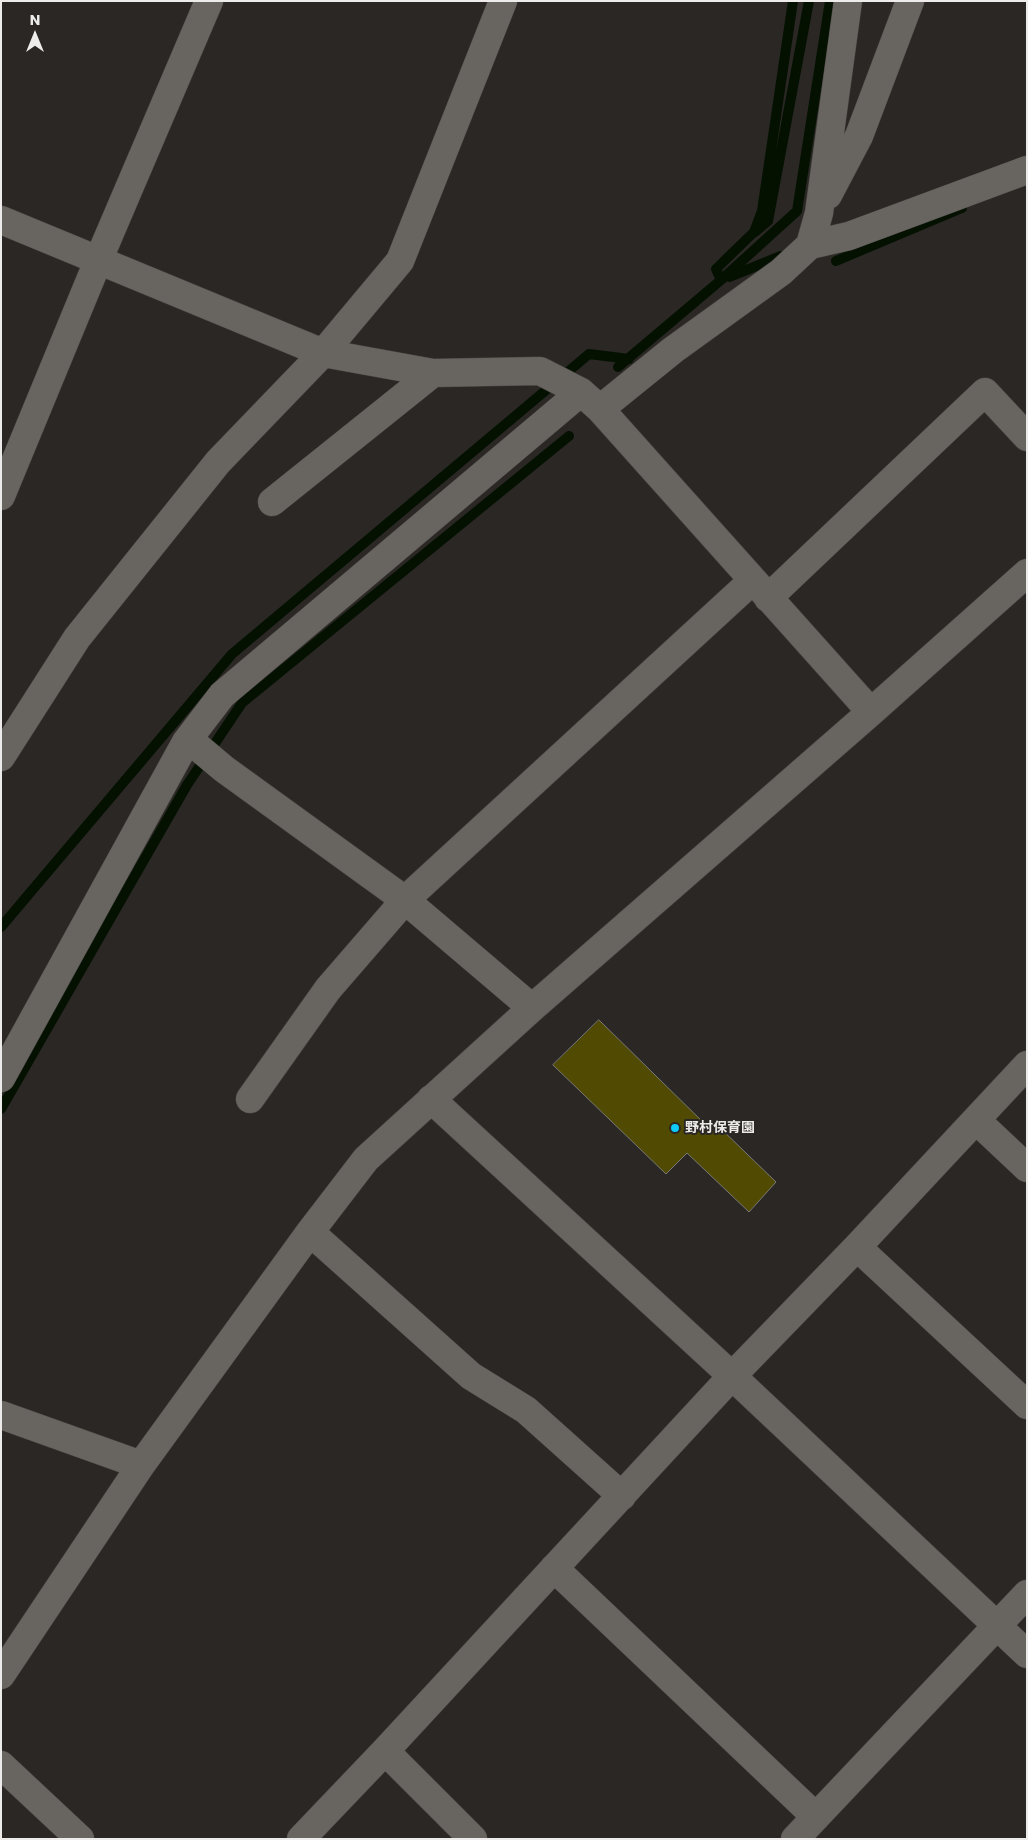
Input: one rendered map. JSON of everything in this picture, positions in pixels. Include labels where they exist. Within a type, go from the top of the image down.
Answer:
[{"type":"street","points":[[1,496],[98,261],[209,1]]},
{"type":"street","points":[[1,757],[76,638],[218,462],[323,353],[400,261],[503,1]]},
{"type":"street","points":[[810,245],[819,212],[848,1]]},
{"type":"street","points":[[819,212],[860,136],[910,1]]},
{"type":"street","points":[[1,1078],[222,695],[590,401],[673,350],[781,272],[810,245],[849,236],[1027,170]]},
{"type":"street","points":[[1,220],[323,353],[433,373],[540,371],[590,401],[871,712]]},
{"type":"street","points":[[272,502],[433,373]]},
{"type":"street","points":[[250,1100],[328,989],[405,900],[985,392],[1027,437]]},
{"type":"street","points":[[1,1675],[142,1465],[310,1232],[366,1159],[532,1008],[1027,573]]},
{"type":"street","points":[[192,745],[405,900],[532,1008]]},
{"type":"street","points":[[301,1839],[385,1751],[732,1376],[857,1247],[1027,1065]]},
{"type":"street","points":[[431,1099],[732,1376],[1027,1654]]},
{"type":"street","points":[[976,1120],[1027,1168]]},
{"type":"street","points":[[310,1232],[471,1376],[526,1410],[622,1496]]},
{"type":"street","points":[[857,1247],[1027,1405]]},
{"type":"street","points":[[1,1415],[142,1465]]},
{"type":"street","points":[[554,1568],[816,1817]]},
{"type":"street","points":[[795,1839],[1027,1594]]},
{"type":"street","points":[[385,1751],[472,1839]]},
{"type":"street","points":[[1,1765],[80,1839]]},
{"type":"building","points":[[599,1020],[710,1129],[715,1123],[776,1182],[749,1212],[687,1153],[666,1174],[553,1065]]},
{"type":"waterway","points":[[721,280],[716,269],[754,232],[762,211],[793,1]]},
{"type":"waterway","points":[[755,232],[768,221],[809,1]]},
{"type":"waterway","points":[[618,367],[721,280],[797,211],[830,1]]},
{"type":"waterway","points":[[836,261],[962,208]]},
{"type":"waterway","points":[[729,277],[781,256]]},
{"type":"waterway","points":[[1,927],[232,654],[589,354],[629,359]]},
{"type":"waterway","points":[[1,1109],[187,785],[242,703],[569,436]]},
{"type":"place","name":"野村保育園","points":[[675,1128]]}]
